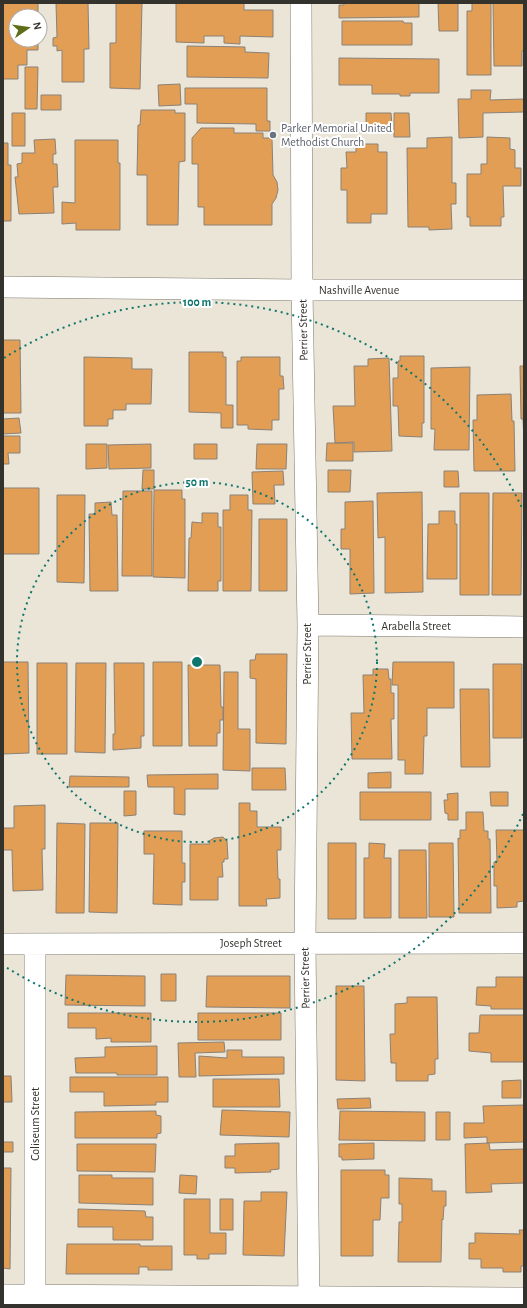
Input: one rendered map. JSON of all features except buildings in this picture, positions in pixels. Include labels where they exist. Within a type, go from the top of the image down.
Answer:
[{"type":"street","name":"Perrier Street","points":[[301,3],[302,290],[308,626],[305,943],[309,1300]]},
{"type":"street","name":"Nashville Avenue","points":[[3,287],[302,290],[524,290]]},
{"type":"street","name":"Arabella Street","points":[[308,626],[524,627]]},
{"type":"street","name":"Joseph Street","points":[[3,944],[524,943]]},
{"type":"street","name":"Coliseum Street","points":[[35,944],[35,1300]]},
{"type":"street","points":[[3,1296],[35,1300],[524,1298]]},
{"type":"place","name":"Parker Memorial United Methodist Church","points":[[273,135]]}]
